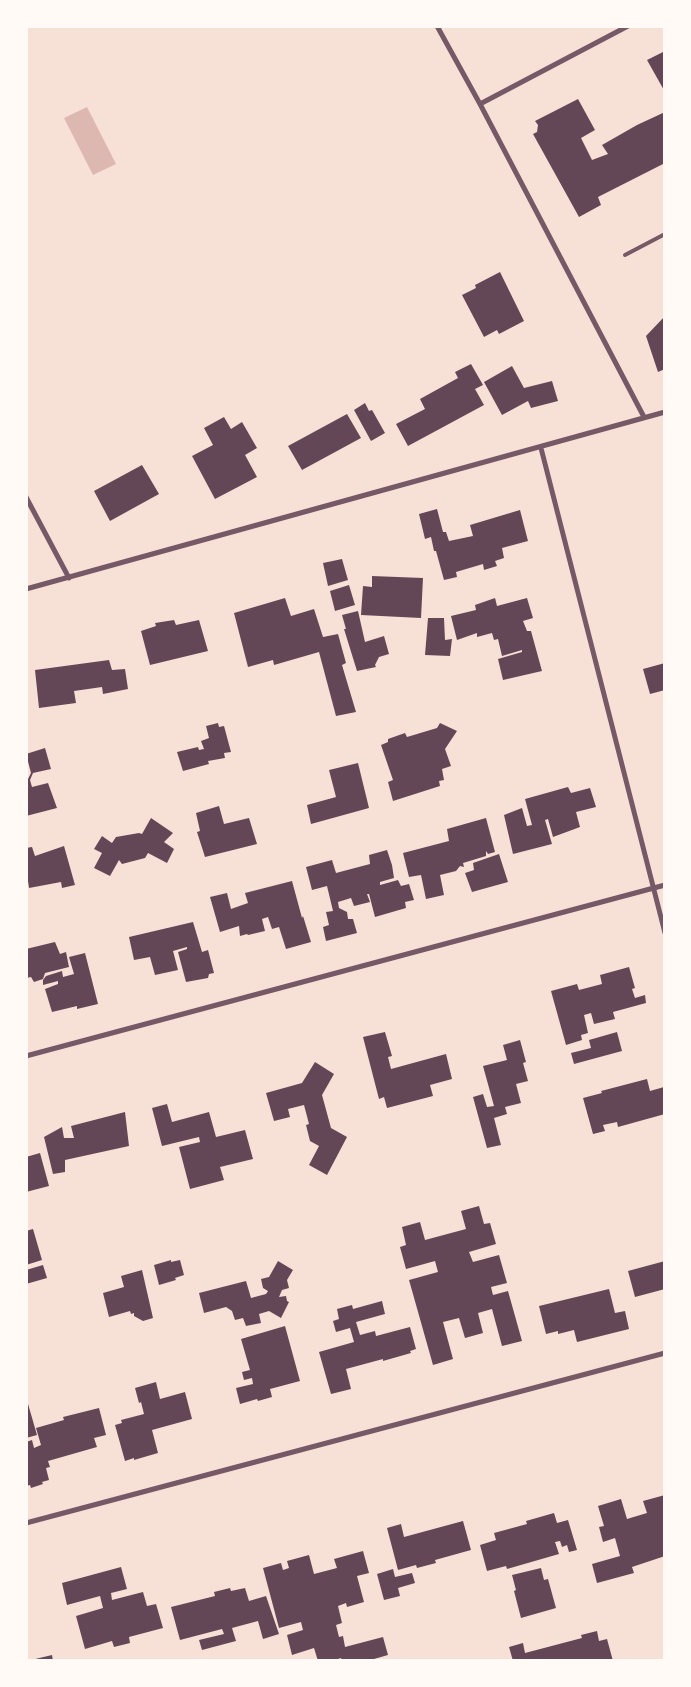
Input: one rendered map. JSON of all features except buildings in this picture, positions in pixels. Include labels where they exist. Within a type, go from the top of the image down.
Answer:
[{"type":"street","points":[[437,26],[480,104],[644,417]]},
{"type":"street","points":[[480,104],[628,26]]},
{"type":"street","points":[[26,589],[542,448],[665,412]]},
{"type":"street","points":[[542,448],[665,932]]},
{"type":"street","points":[[26,496],[69,578]]},
{"type":"street","points":[[26,1056],[665,885]]},
{"type":"street","points":[[26,1523],[665,1354]]},
{"type":"lane","points":[[624,256],[665,234]]},
{"type":"shaded area","points":[[87,107],[116,164],[93,175],[64,118]]}]
